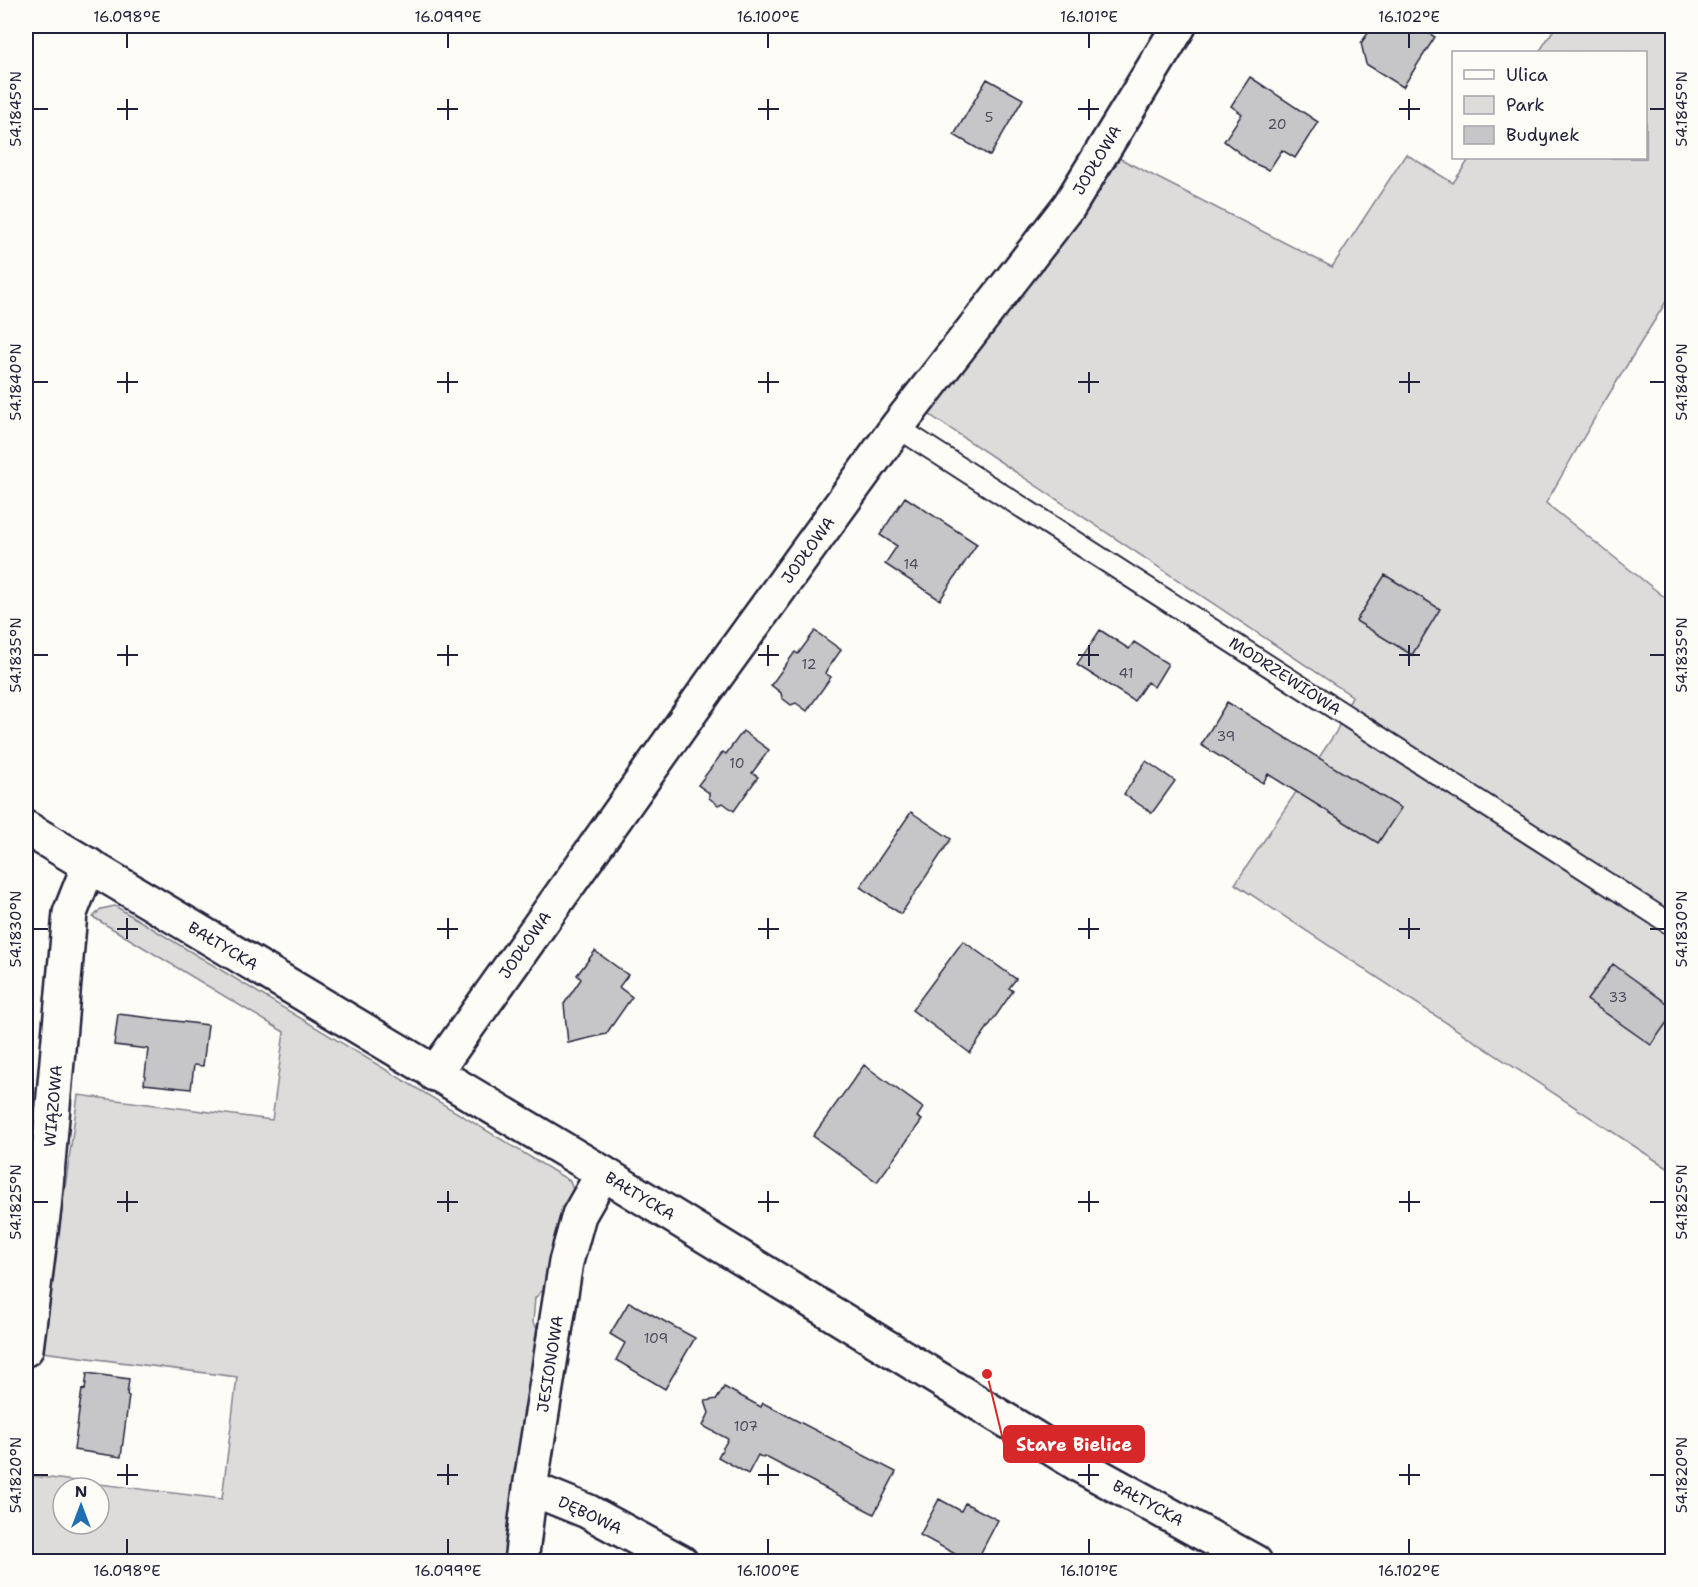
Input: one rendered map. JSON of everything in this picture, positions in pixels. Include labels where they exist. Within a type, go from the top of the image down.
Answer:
[{"type":"street","name":"JODŁOWA","points":[[434,1074],[717,675],[897,427],[1069,206],[1179,26]]},
{"type":"street","name":"BAŁTYCKA","points":[[26,828],[603,1173],[1079,1465],[1255,1562]]},
{"type":"street","name":"WIĄZOWA","points":[[26,1349],[44,1208],[70,913],[89,865]]},
{"type":"street","name":"JESIONOWA","points":[[520,1562],[566,1262],[579,1215],[603,1173]]},
{"type":"street","name":"DĘBOWA","points":[[530,1488],[587,1511],[681,1562]]},
{"type":"lane","name":"MODRZEWIOWA","points":[[897,427],[1672,925]]},
{"type":"green space","points":[[1556,26],[1672,26],[1672,292],[1600,409],[1546,503],[1672,603],[1672,1171],[1235,884],[1336,732],[1352,696],[927,413],[1113,155],[1332,267],[1406,154],[1453,183],[1469,159],[1647,159],[1647,51],[1540,51]]},
{"type":"green space","points":[[115,906],[570,1181],[573,1190],[546,1287],[535,1298],[533,1323],[540,1332],[509,1561],[26,1562],[26,1475],[51,1478],[51,1536],[111,1536],[111,1485],[222,1499],[237,1377],[42,1352],[78,1095],[272,1120],[284,1032],[93,917],[101,909]]},
{"type":"building","points":[[1373,26],[1417,26],[1435,37],[1403,87],[1366,64],[1361,43]]},
{"type":"building","points":[[1250,77],[1318,122],[1295,158],[1282,150],[1269,170],[1253,163],[1224,141],[1242,114],[1231,106]]},
{"type":"building","points":[[987,79],[1023,99],[990,156],[954,135]]},
{"type":"building","points":[[905,497],[977,544],[940,600],[885,564],[897,546],[880,535]]},
{"type":"building","points":[[1385,575],[1440,609],[1412,655],[1356,621]]},
{"type":"building","points":[[1100,630],[1129,649],[1134,642],[1168,664],[1154,687],[1147,682],[1134,701],[1077,665]]},
{"type":"building","points":[[815,631],[841,650],[825,673],[831,677],[807,711],[796,703],[791,705],[771,685],[795,652],[798,654]]},
{"type":"building","points":[[1227,702],[1401,808],[1378,843],[1268,774],[1263,783],[1201,745]]},
{"type":"building","points":[[743,731],[769,750],[752,773],[758,777],[734,811],[723,803],[718,805],[709,798],[709,793],[698,785],[723,752],[726,754]]},
{"type":"building","points":[[1146,761],[1175,781],[1152,813],[1124,794]]},
{"type":"building","points":[[911,812],[951,839],[901,914],[860,887]]},
{"type":"building","points":[[963,941],[1016,979],[1009,988],[1013,991],[970,1053],[912,1010]]},
{"type":"building","points":[[595,951],[628,975],[619,987],[632,997],[606,1034],[568,1043],[564,1004],[581,979],[577,975]]},
{"type":"building","points":[[1613,964],[1672,1007],[1672,1015],[1651,1045],[1587,1000]]},
{"type":"building","points":[[118,1014],[208,1025],[203,1066],[194,1065],[191,1089],[144,1084],[148,1049],[114,1045]]},
{"type":"building","points":[[864,1065],[923,1108],[917,1117],[922,1120],[877,1182],[813,1136]]},
{"type":"building","points":[[629,1302],[695,1338],[665,1389],[616,1360],[625,1343],[610,1334]]},
{"type":"building","points":[[87,1373],[129,1379],[121,1457],[74,1450],[82,1389],[85,1390]]},
{"type":"building","points":[[724,1387],[761,1407],[763,1403],[896,1472],[874,1514],[764,1456],[763,1458],[758,1455],[748,1474],[718,1457],[728,1439],[703,1426],[709,1413],[705,1401],[717,1399]]},
{"type":"building","points":[[939,1499],[961,1511],[965,1503],[998,1520],[976,1562],[970,1562],[920,1535]]},
{"type":"place","name":"Stare Bielice","points":[[987,1374]]}]
